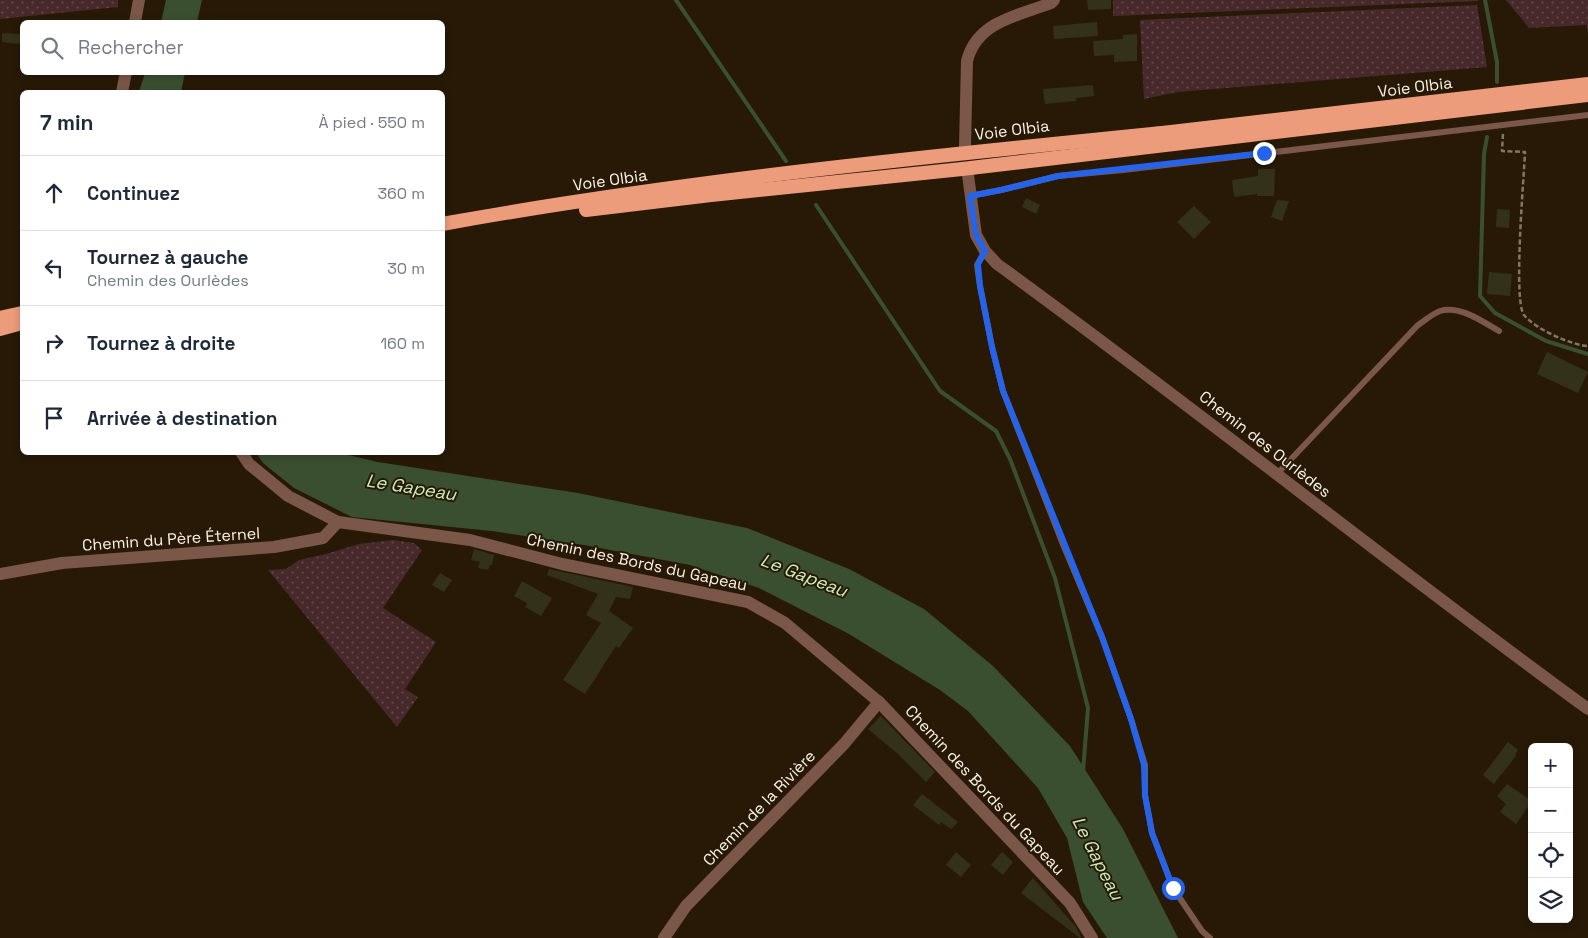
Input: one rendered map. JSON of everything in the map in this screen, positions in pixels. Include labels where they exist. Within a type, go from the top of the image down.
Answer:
[{"type":"highway","name":"Voie Olbia","points":[[445,224],[577,202],[803,172],[1053,143],[1255,123],[1588,84]]},
{"type":"highway","name":"Voie Olbia","points":[[445,233],[639,203],[962,169],[1588,95]]},
{"type":"highway","points":[[0,318],[20,313]]},
{"type":"highway","points":[[0,329],[20,324]]},
{"type":"street","points":[[134,20],[138,0]]},
{"type":"street","points":[[965,146],[967,61],[974,43],[990,26],[1051,3],[1054,0]]},
{"type":"street","points":[[122,90],[125,75]]},
{"type":"street","name":"Chemin des Ourlèdes","points":[[968,176],[976,235],[985,251],[997,264],[1106,342],[1496,642],[1588,709]]},
{"type":"street","name":"Chemin des Bords du Gapeau","points":[[244,455],[249,464],[288,496],[338,522],[470,540],[562,564],[748,602],[785,623],[879,702],[1070,903],[1092,938]]},
{"type":"street","name":"Chemin du Père Éternel","points":[[0,574],[62,563],[274,547],[323,538],[338,522]]},
{"type":"street","name":"Chemin de la Rivière","points":[[664,938],[686,906],[844,744],[879,702]]},
{"type":"lane","points":[[970,196],[1058,176],[1132,169],[1588,115]]},
{"type":"lane","points":[[985,251],[978,264],[980,286],[1003,391],[1102,637],[1131,719],[1144,765],[1145,795],[1152,833],[1169,879],[1202,931],[1210,938]]},
{"type":"lane","points":[[1277,474],[1416,326],[1428,318],[1441,311],[1458,312],[1475,318],[1499,331]]},
{"type":"path","points":[[1503,124],[1502,151],[1525,152],[1519,281],[1523,313],[1540,329],[1588,346]]},
{"type":"shaded area","points":[[0,0],[118,0],[118,7],[0,19]]},
{"type":"shaded area","points":[[1113,0],[1478,0],[1478,1],[1113,16]]},
{"type":"shaded area","points":[[1506,0],[1588,0],[1588,35],[1587,25],[1529,28]]},
{"type":"shaded area","points":[[1477,5],[1487,67],[1177,92],[1144,99],[1140,20]]},
{"type":"shaded area","points":[[393,540],[414,543],[422,550],[383,608],[436,642],[405,689],[418,697],[397,727],[268,570],[286,569],[299,560],[359,544]]},
{"type":"water","points":[[166,0],[202,0],[197,20],[161,20]]},
{"type":"water","points":[[144,75],[185,75],[181,90],[140,90]]},
{"type":"water","name":"Le Gapeau","points":[[257,455],[348,455],[378,462],[578,493],[747,528],[849,569],[924,609],[993,666],[1070,746],[1123,829],[1178,938],[1107,938],[1083,902],[1067,838],[1038,788],[968,711],[940,690],[849,634],[759,588],[690,565],[584,545],[492,531],[352,517],[294,488],[263,463]]},
{"type":"building","points":[[1087,0],[1111,0],[1111,9],[1088,10]]},
{"type":"building","points":[[1097,22],[1098,36],[1054,39],[1053,26]]},
{"type":"building","points":[[2,33],[20,34],[20,44],[2,42]]},
{"type":"building","points":[[1137,34],[1137,61],[1114,62],[1114,55],[1094,56],[1093,41],[1123,39],[1123,35]]},
{"type":"building","points":[[1093,85],[1094,96],[1076,98],[1076,101],[1045,104],[1043,89]]},
{"type":"building","points":[[1258,169],[1275,169],[1274,196],[1257,196],[1257,194],[1234,197],[1232,180],[1258,176]]},
{"type":"building","points":[[1026,198],[1040,205],[1036,214],[1022,207]]},
{"type":"building","points":[[1277,200],[1289,201],[1282,221],[1271,217]]},
{"type":"building","points":[[1194,206],[1211,222],[1194,239],[1177,222]]},
{"type":"building","points":[[1497,209],[1510,210],[1509,228],[1496,227]]},
{"type":"building","points":[[1489,272],[1512,274],[1510,296],[1487,294]]},
{"type":"building","points":[[1547,352],[1588,372],[1578,393],[1537,374]]},
{"type":"building","points":[[474,549],[494,555],[492,565],[490,565],[488,570],[478,568],[480,562],[471,560]]},
{"type":"building","points":[[549,569],[633,587],[630,599],[616,597],[609,611],[633,628],[619,648],[616,646],[585,694],[563,680],[601,623],[586,615],[598,594],[547,575]]},
{"type":"building","points":[[440,573],[452,580],[444,592],[432,585]]},
{"type":"building","points":[[522,581],[552,598],[541,616],[525,607],[527,603],[514,596]]},
{"type":"building","points":[[881,716],[935,772],[926,782],[898,754],[868,729]]},
{"type":"building","points":[[1508,742],[1518,750],[1516,756],[1494,784],[1483,775]]},
{"type":"building","points":[[1507,784],[1528,798],[1528,807],[1516,824],[1500,812],[1506,804],[1497,796]]},
{"type":"building","points":[[922,794],[958,822],[951,829],[941,822],[939,825],[913,805]]},
{"type":"building","points":[[956,852],[971,865],[961,877],[946,865]]},
{"type":"building","points":[[1002,852],[1013,862],[1003,875],[991,865]]},
{"type":"building","points":[[1033,878],[1076,927],[1080,938],[1021,893]]},
{"type":"waterway","points":[[676,0],[786,161]]},
{"type":"waterway","points":[[1485,0],[1497,62],[1497,82]]},
{"type":"waterway","points":[[1487,137],[1484,154],[1480,296],[1495,313],[1546,341],[1588,354]]},
{"type":"waterway","points":[[816,205],[940,391],[996,431],[1010,459],[1055,578],[1088,708],[1083,771]]},
{"type":"route","points":[[1173,888],[1152,833],[1145,795],[1144,765],[1131,719],[1102,637],[1062,542],[1003,391],[980,286],[978,264],[985,251],[976,235],[970,196],[1058,176],[1264,153]]}]
